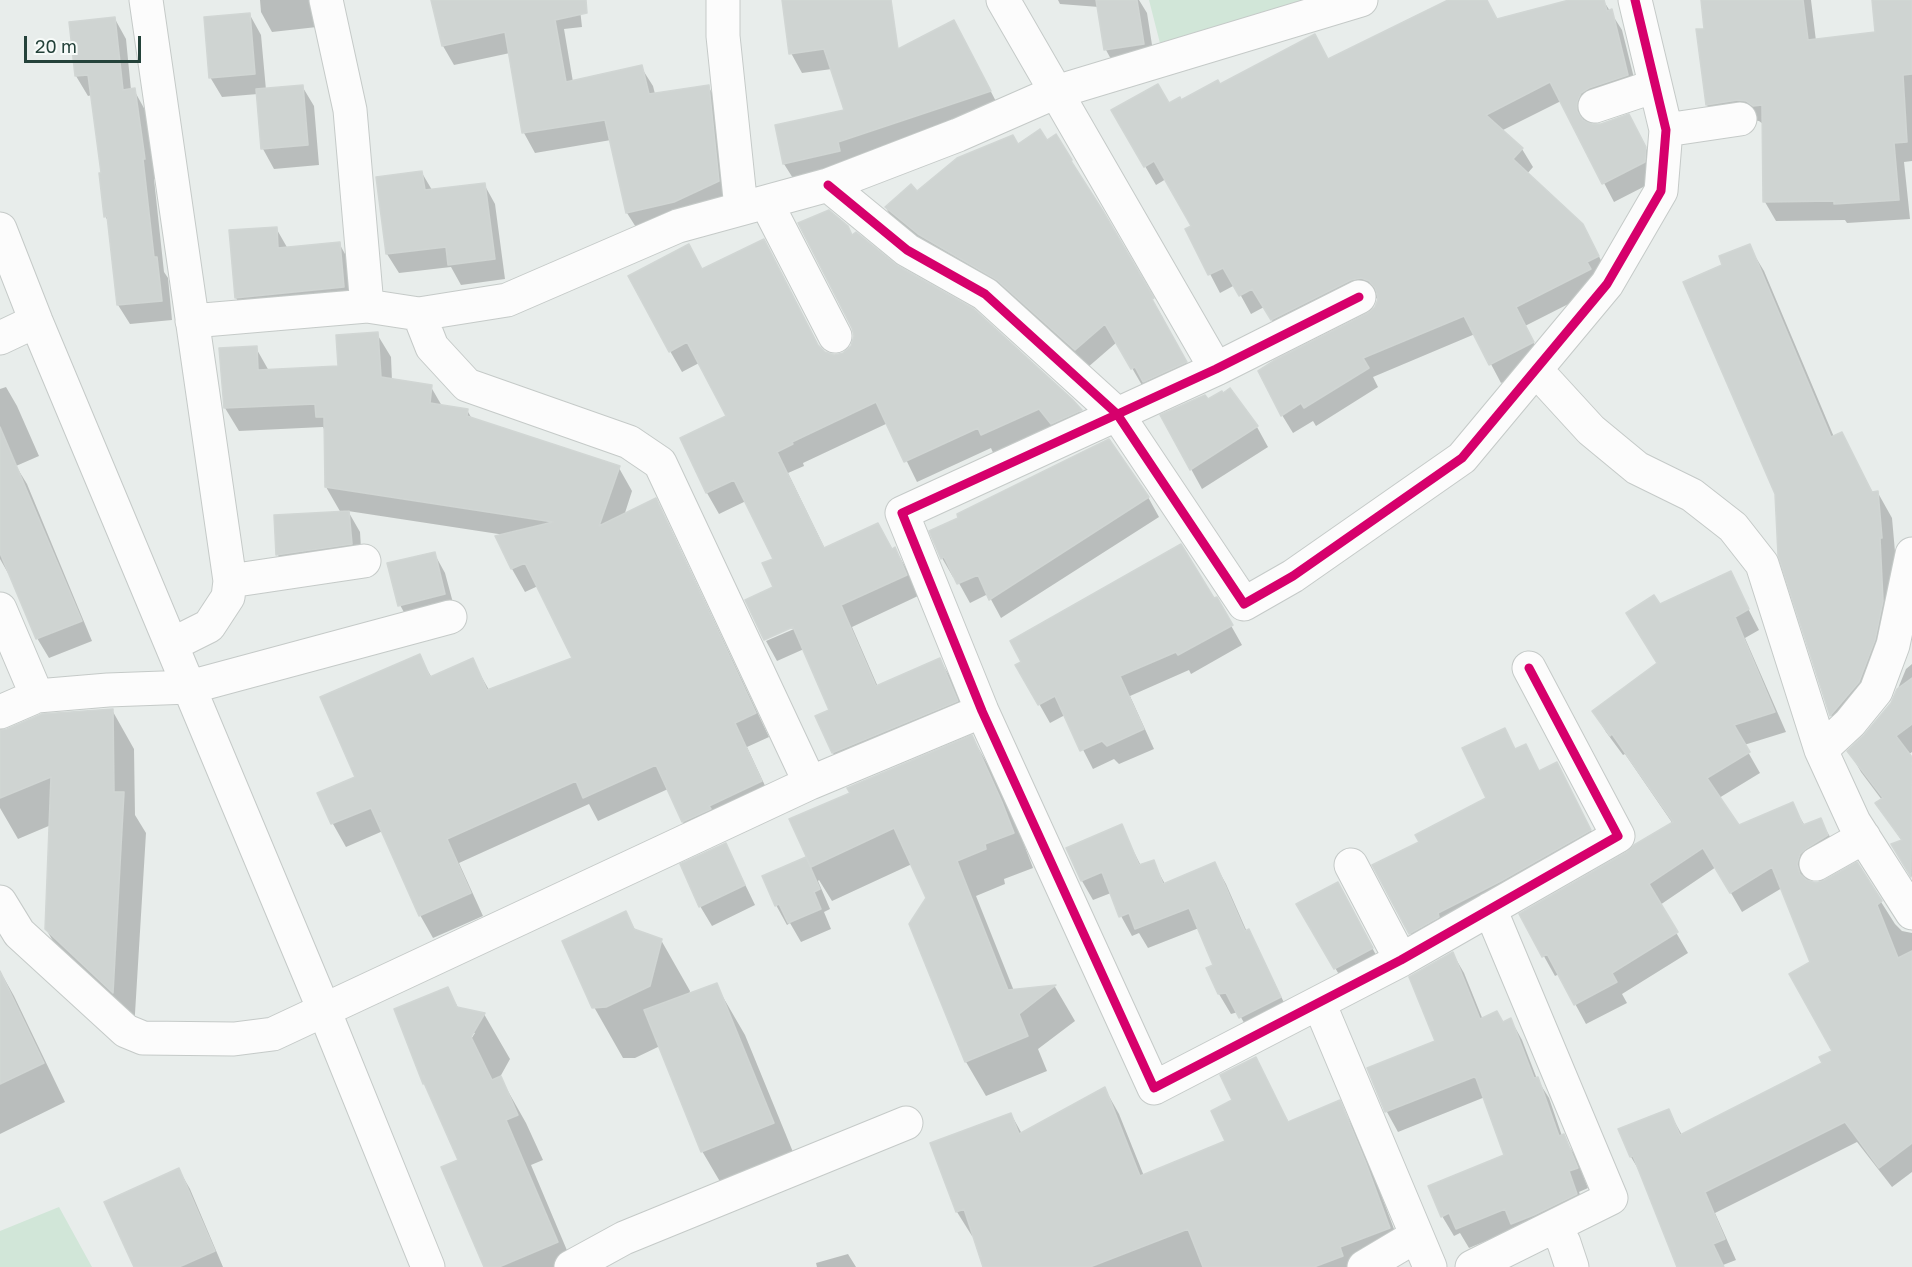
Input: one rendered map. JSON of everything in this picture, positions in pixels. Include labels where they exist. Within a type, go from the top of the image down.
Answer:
[{"type":"street","points":[[146,0],[230,581],[228,597],[209,626],[173,644]]},
{"type":"street","points":[[326,0],[350,110],[367,306]]},
{"type":"street","points":[[723,0],[723,36],[754,205],[835,336]]},
{"type":"street","points":[[1003,0],[1216,369]]},
{"type":"street","points":[[192,321],[367,306],[419,314],[507,300],[678,226],[828,185],[958,135],[1056,92],[1361,0]]},
{"type":"street","points":[[828,185],[907,250],[985,294],[1117,414],[1244,604],[1293,576],[1462,458],[1607,284],[1661,191],[1666,130],[1635,0]]},
{"type":"street","points":[[1595,106],[1655,86]]},
{"type":"street","points":[[1666,130],[1740,119]]},
{"type":"street","points":[[0,229],[36,321],[173,644],[324,1010],[428,1267]]},
{"type":"street","points":[[1359,297],[1216,369],[902,513],[982,711],[1154,1088],[1401,960],[1618,836],[1529,668]]},
{"type":"street","points":[[419,314],[432,347],[467,385],[629,442],[660,463],[810,783]]},
{"type":"street","points":[[0,338],[36,321]]},
{"type":"street","points":[[1536,370],[1591,430],[1637,468],[1692,495],[1733,527],[1762,564],[1821,750],[1854,822],[1912,913]]},
{"type":"street","points":[[1821,750],[1850,723],[1876,691],[1893,645],[1912,554]]},
{"type":"street","points":[[230,581],[364,561]]},
{"type":"street","points":[[0,609],[37,696]]},
{"type":"street","points":[[0,711],[37,696],[108,690],[190,687],[450,617]]},
{"type":"street","points":[[0,902],[20,933],[126,1031],[143,1038],[234,1039],[273,1034],[810,783],[982,711]]},
{"type":"street","points":[[1816,864],[1864,837]]},
{"type":"street","points":[[1351,865],[1401,960]]},
{"type":"street","points":[[1472,1267],[1611,1198],[1490,909]]},
{"type":"street","points":[[1319,1003],[1430,1267]]},
{"type":"street","points":[[571,1267],[624,1238],[906,1123]]},
{"type":"street","points":[[1556,1226],[1572,1267]]},
{"type":"street","points":[[1364,1267],[1416,1236]]},
{"type":"green space","points":[[1149,0],[1347,0],[1164,59]]},
{"type":"green space","points":[[59,1207],[92,1267],[0,1267],[0,1231]]},
{"type":"building","points":[[431,0],[586,0],[587,13],[555,20],[566,82],[642,65],[649,94],[709,85],[719,181],[674,202],[626,213],[605,120],[522,133],[505,32],[442,46]]},
{"type":"building","points":[[782,0],[891,0],[898,49],[954,20],[991,91],[838,142],[840,151],[783,164],[775,125],[844,110],[824,49],[789,54]]},
{"type":"building","points":[[1096,0],[1137,0],[1144,44],[1104,50]]},
{"type":"building","points":[[1448,0],[1487,0],[1497,19],[1569,0],[1604,0],[1607,11],[1612,9],[1628,75],[1589,88],[1581,93],[1577,102],[1577,111],[1583,120],[1592,124],[1601,124],[1629,114],[1646,147],[1645,162],[1602,184],[1550,82],[1486,115],[1523,148],[1513,159],[1583,224],[1599,256],[1587,262],[1591,269],[1516,307],[1534,342],[1489,365],[1464,316],[1363,358],[1369,368],[1304,408],[1301,403],[1281,416],[1258,371],[1275,360],[1368,313],[1375,307],[1378,299],[1375,288],[1369,281],[1361,278],[1351,280],[1271,320],[1252,289],[1239,296],[1223,268],[1208,275],[1185,229],[1191,226],[1154,161],[1144,167],[1111,110],[1158,84],[1169,103],[1180,97],[1181,100],[1218,80],[1220,84],[1315,34],[1328,59]]},
{"type":"building","points":[[1701,0],[1803,0],[1808,40],[1875,32],[1872,0],[1912,0],[1912,74],[1903,75],[1907,142],[1894,143],[1899,200],[1834,204],[1834,201],[1763,202],[1762,105],[1753,106],[1746,101],[1738,100],[1706,105],[1696,29],[1704,29]]},
{"type":"building","points":[[250,13],[255,74],[209,78],[204,17]]},
{"type":"building","points":[[115,17],[123,90],[135,88],[145,159],[143,159],[154,257],[157,257],[162,301],[117,305],[107,216],[104,217],[99,173],[101,173],[88,75],[75,76],[69,22]]},
{"type":"building","points":[[303,85],[308,145],[261,149],[256,89]]},
{"type":"building","points":[[1040,129],[1047,140],[1056,134],[1154,298],[1152,299],[1187,362],[1143,382],[1135,367],[1131,369],[1105,324],[1075,350],[997,280],[918,234],[885,207],[911,184],[917,191],[957,158],[1013,135],[1018,144]]},
{"type":"building","points":[[422,171],[425,190],[485,183],[495,259],[448,265],[446,247],[386,254],[376,177]]},
{"type":"building","points":[[829,210],[848,226],[852,235],[856,232],[898,266],[974,309],[1082,410],[1051,424],[1039,409],[981,435],[978,428],[904,462],[876,402],[792,442],[793,444],[777,452],[824,548],[878,523],[892,549],[895,547],[907,575],[841,605],[876,686],[940,658],[958,701],[832,753],[815,716],[829,710],[793,627],[764,640],[745,600],[773,587],[762,563],[773,559],[734,480],[706,493],[680,438],[726,416],[687,342],[669,352],[628,276],[689,244],[702,269],[764,239],[818,345],[825,352],[834,355],[843,353],[851,346],[854,336],[852,328],[798,223]]},
{"type":"building","points":[[277,227],[278,248],[340,242],[344,287],[235,298],[229,230]]},
{"type":"building","points":[[1750,244],[1831,437],[1842,432],[1872,492],[1878,491],[1882,538],[1880,538],[1883,601],[1875,640],[1859,682],[1830,716],[1778,555],[1775,494],[1683,282],[1722,265],[1719,256]]},
{"type":"building","points":[[378,332],[381,377],[432,385],[430,403],[468,409],[467,416],[620,466],[599,526],[656,498],[756,713],[735,723],[762,781],[709,806],[711,809],[682,822],[656,765],[583,798],[576,781],[447,839],[471,893],[419,916],[371,808],[331,824],[317,793],[355,777],[320,697],[420,654],[430,677],[473,658],[487,690],[572,658],[525,563],[511,569],[495,536],[553,522],[325,487],[324,417],[316,417],[315,404],[224,408],[219,348],[257,346],[258,370],[338,366],[336,335]]},
{"type":"building","points":[[1230,388],[1258,426],[1190,470],[1160,415],[1205,395],[1208,399]]},
{"type":"building","points":[[0,427],[82,621],[36,639],[0,553]]},
{"type":"building","points":[[1109,439],[1149,497],[989,600],[978,575],[957,584],[944,557],[941,559],[929,531],[958,518],[957,514]]},
{"type":"building","points":[[349,511],[352,544],[276,555],[274,515]]},
{"type":"building","points":[[1181,544],[1233,625],[1178,655],[1176,652],[1120,676],[1144,729],[1107,746],[1102,741],[1080,751],[1055,696],[1038,705],[1015,665],[1021,662],[1010,641]]},
{"type":"building","points":[[435,552],[445,594],[398,606],[387,563]]},
{"type":"building","points":[[1731,571],[1749,609],[1735,617],[1775,712],[1734,725],[1750,752],[1707,778],[1739,825],[1793,802],[1803,825],[1821,818],[1828,835],[1800,854],[1797,864],[1800,874],[1816,883],[1857,862],[1882,901],[1877,905],[1898,958],[1912,951],[1912,1143],[1879,1168],[1845,1122],[1705,1192],[1725,1239],[1713,1244],[1724,1267],[1677,1267],[1633,1156],[1630,1157],[1618,1129],[1669,1109],[1680,1135],[1822,1063],[1819,1057],[1832,1051],[1789,974],[1810,962],[1772,867],[1730,893],[1703,848],[1649,884],[1678,932],[1612,973],[1617,982],[1574,1005],[1547,954],[1542,957],[1519,914],[1627,852],[1634,845],[1673,822],[1612,734],[1610,736],[1592,711],[1657,663],[1626,613],[1654,595],[1660,604]]},
{"type":"building","points":[[1912,678],[1912,724],[1896,736],[1912,757],[1911,877],[1891,844],[1902,840],[1875,803],[1883,798],[1847,751],[1891,703],[1897,689]]},
{"type":"building","points":[[113,709],[114,792],[124,792],[113,993],[45,929],[51,777],[0,798],[0,730],[42,714]]},
{"type":"building","points":[[1505,728],[1515,749],[1526,744],[1539,771],[1557,762],[1591,830],[1501,881],[1438,913],[1439,917],[1409,934],[1372,865],[1419,842],[1415,835],[1486,798],[1462,748]]},
{"type":"building","points":[[972,735],[1014,833],[985,844],[986,849],[957,861],[1008,990],[1056,985],[1019,1014],[1028,1036],[965,1062],[909,924],[926,898],[894,828],[811,867],[789,819],[850,793],[847,788]]},
{"type":"building","points":[[1122,824],[1139,865],[1154,860],[1163,884],[1215,862],[1245,931],[1249,929],[1281,997],[1239,1018],[1226,993],[1218,994],[1206,968],[1213,965],[1189,908],[1135,929],[1129,913],[1119,917],[1102,872],[1081,881],[1066,848]]},
{"type":"building","points":[[726,843],[745,885],[699,907],[680,864]]},
{"type":"building","points":[[806,857],[820,889],[814,892],[821,909],[788,923],[779,904],[775,906],[762,876]]},
{"type":"building","points":[[1338,882],[1373,948],[1334,969],[1296,904]]},
{"type":"building","points":[[626,911],[634,929],[662,939],[650,986],[606,1007],[592,1008],[562,941]]},
{"type":"building","points":[[1453,952],[1480,1019],[1497,1011],[1503,1022],[1511,1018],[1534,1078],[1538,1077],[1559,1136],[1564,1134],[1578,1168],[1569,1171],[1577,1194],[1511,1224],[1505,1209],[1456,1229],[1449,1213],[1441,1217],[1428,1186],[1504,1155],[1476,1078],[1385,1112],[1367,1068],[1435,1041],[1409,977]]},
{"type":"building","points":[[0,971],[44,1063],[0,1084]]},
{"type":"building","points":[[717,983],[774,1123],[701,1152],[644,1010]]},
{"type":"building","points":[[448,987],[457,1007],[485,1013],[471,1037],[492,1080],[501,1076],[518,1115],[506,1120],[558,1242],[499,1267],[484,1267],[441,1167],[458,1160],[423,1084],[394,1009]]},
{"type":"building","points":[[1256,1057],[1288,1122],[1340,1100],[1390,1228],[1340,1247],[1343,1256],[1314,1267],[1203,1267],[1188,1229],[1090,1267],[983,1267],[964,1209],[956,1212],[930,1143],[1011,1113],[1019,1134],[1105,1087],[1140,1176],[1225,1141],[1211,1111],[1232,1100],[1220,1075]]},
{"type":"building","points":[[179,1168],[215,1251],[179,1267],[134,1267],[104,1202]]},
{"type":"cycle path","points":[[828,185],[907,250],[985,294],[1117,414],[1244,604],[1293,576],[1462,458],[1607,284],[1661,191],[1666,130],[1635,0]]},
{"type":"cycle path","points":[[1359,297],[1216,369],[902,513],[982,711],[1154,1088],[1401,960],[1618,836],[1529,668]]}]
